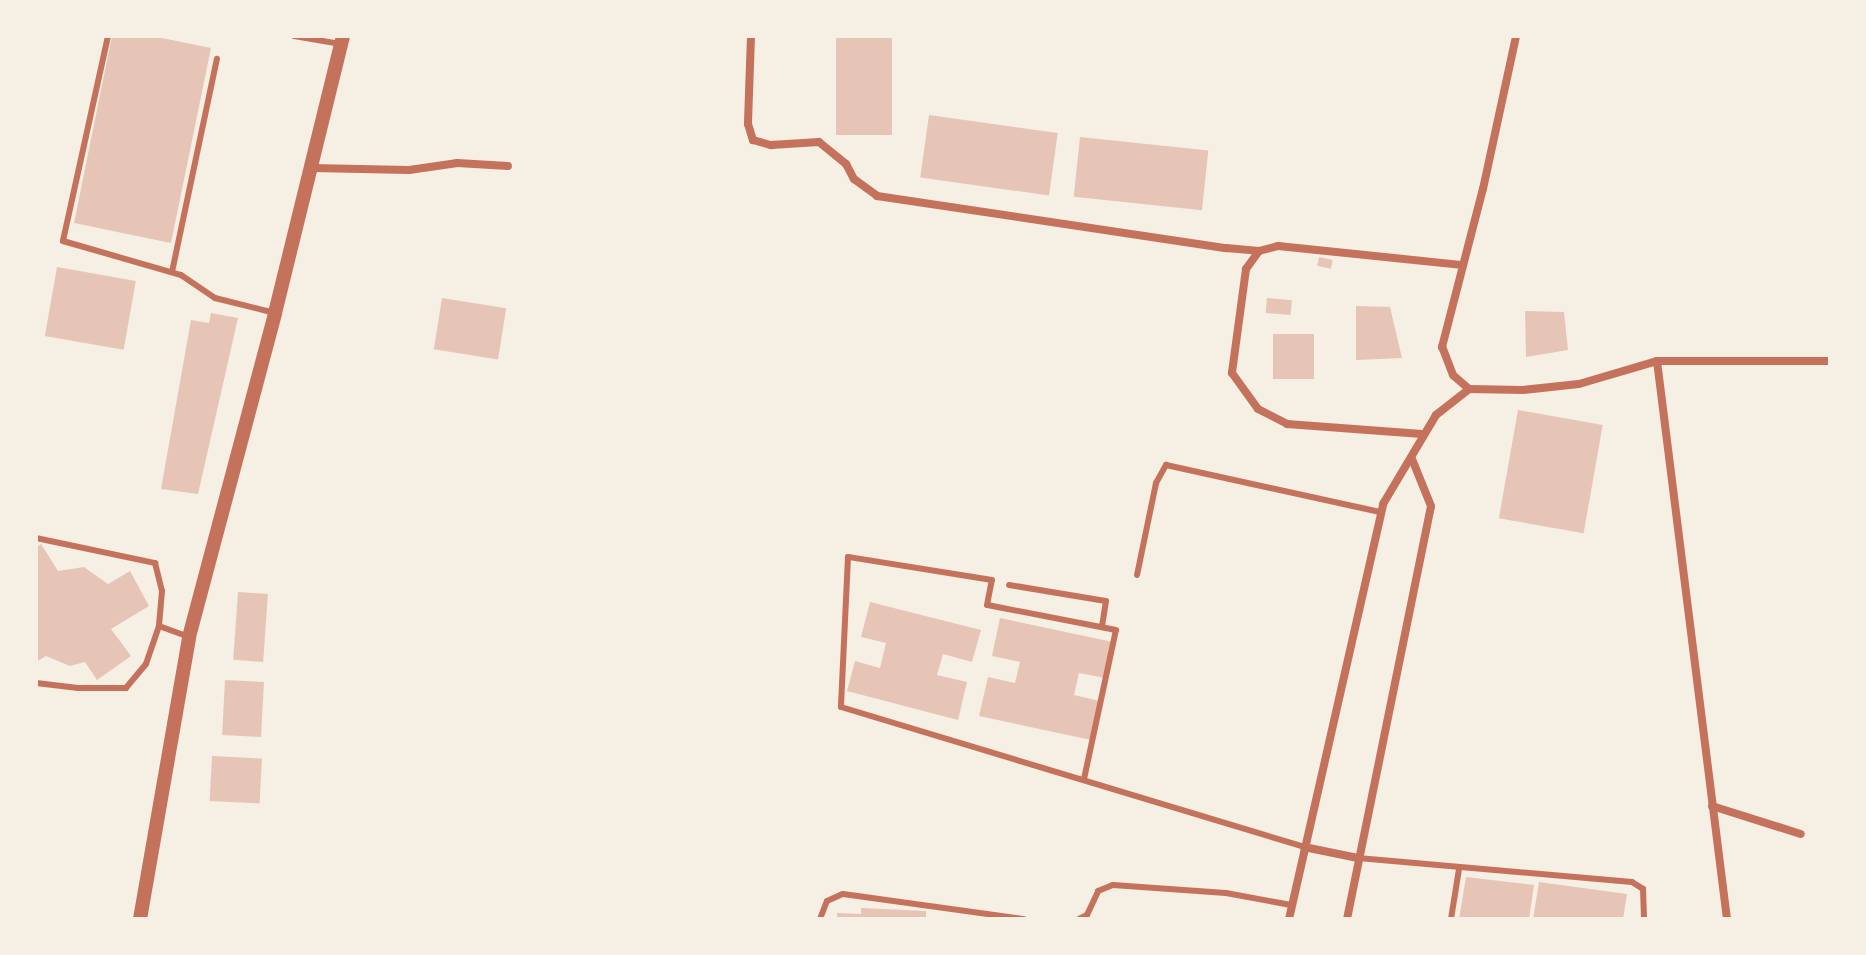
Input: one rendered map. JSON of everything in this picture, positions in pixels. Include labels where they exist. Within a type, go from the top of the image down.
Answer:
[{"type":"street","points":[[751,36],[748,124],[753,140],[771,145],[819,142],[846,164],[854,179],[877,196],[1259,251],[1278,246],[1463,265]]},
{"type":"street","points":[[1469,389],[1453,375],[1442,347],[1516,36]]},
{"type":"street","points":[[140,919],[189,637],[275,313],[342,40]]},
{"type":"street","points":[[312,168],[409,170],[457,163],[508,166]]},
{"type":"street","points":[[1259,251],[1246,269],[1232,373],[1258,409],[1287,424],[1422,434]]},
{"type":"street","points":[[1657,361],[1727,919]]},
{"type":"street","points":[[1289,919],[1380,512],[1412,459],[1422,434],[1436,415],[1469,389],[1523,390],[1579,384],[1657,361],[1830,361]]},
{"type":"street","points":[[1347,919],[1431,506],[1412,459]]},
{"type":"street","points":[[1712,806],[1801,834]]},
{"type":"street","points":[[1304,847],[1358,858]]},
{"type":"lane","points":[[108,36],[63,241],[172,272],[215,298],[275,313]]},
{"type":"lane","points":[[294,36],[342,40]]},
{"type":"lane","points":[[172,272],[217,59]]},
{"type":"lane","points":[[1137,575],[1156,483],[1166,465],[1380,512]]},
{"type":"lane","points":[[36,538],[155,563],[162,591],[159,626],[146,664],[126,688],[78,688],[36,683]]},
{"type":"lane","points":[[1084,779],[1116,630],[987,605],[992,580],[848,557],[841,707],[1304,847]]},
{"type":"lane","points":[[1009,585],[1106,601],[1102,627]]},
{"type":"lane","points":[[159,626],[189,637]]},
{"type":"lane","points":[[1358,858],[1632,882],[1643,889],[1644,919]]},
{"type":"lane","points":[[1451,919],[1459,869]]},
{"type":"lane","points":[[1079,919],[1087,915],[1098,891],[1113,885],[1226,893],[1291,905]]},
{"type":"lane","points":[[820,919],[827,901],[843,894],[1024,919]]},
{"type":"building","points":[[112,36],[152,36],[211,48],[171,243],[74,223]]},
{"type":"building","points":[[836,36],[892,36],[892,135],[836,135]]},
{"type":"building","points":[[929,115],[1058,133],[1049,195],[920,177]]},
{"type":"building","points":[[1080,137],[1208,150],[1202,210],[1074,197]]},
{"type":"building","points":[[1319,257],[1333,260],[1331,269],[1317,266]]},
{"type":"building","points":[[57,267],[136,281],[124,350],[45,336]]},
{"type":"building","points":[[442,298],[506,308],[498,360],[434,349]]},
{"type":"building","points":[[1267,298],[1292,300],[1291,315],[1266,313]]},
{"type":"building","points":[[1356,306],[1390,307],[1402,358],[1356,360]]},
{"type":"building","points":[[1525,311],[1564,312],[1568,350],[1526,357]]},
{"type":"building","points":[[211,313],[238,318],[198,494],[161,489],[191,320],[209,323]]},
{"type":"building","points":[[1273,334],[1314,334],[1314,379],[1273,379]]},
{"type":"building","points":[[1518,410],[1603,425],[1584,533],[1499,518]]},
{"type":"building","points":[[41,544],[58,571],[84,567],[108,584],[130,571],[149,606],[111,629],[131,656],[97,680],[85,662],[70,666],[46,656],[36,662],[36,548]]},
{"type":"building","points":[[238,592],[268,594],[263,662],[233,660]]},
{"type":"building","points":[[870,602],[981,630],[972,662],[943,654],[937,675],[967,682],[958,720],[847,691],[855,661],[880,668],[886,643],[861,637]]},
{"type":"building","points":[[1000,618],[1113,642],[1105,678],[1079,673],[1074,695],[1100,701],[1091,740],[979,716],[988,677],[1015,683],[1020,662],[992,656]]},
{"type":"building","points":[[225,680],[264,682],[261,737],[222,735]]},
{"type":"building","points":[[212,756],[262,759],[260,804],[210,801]]},
{"type":"building","points":[[1466,877],[1534,885],[1529,919],[1459,919]]},
{"type":"building","points":[[1539,882],[1627,894],[1623,919],[1533,919]]},
{"type":"building","points":[[861,908],[926,911],[926,919],[837,919],[837,913],[861,914]]}]
